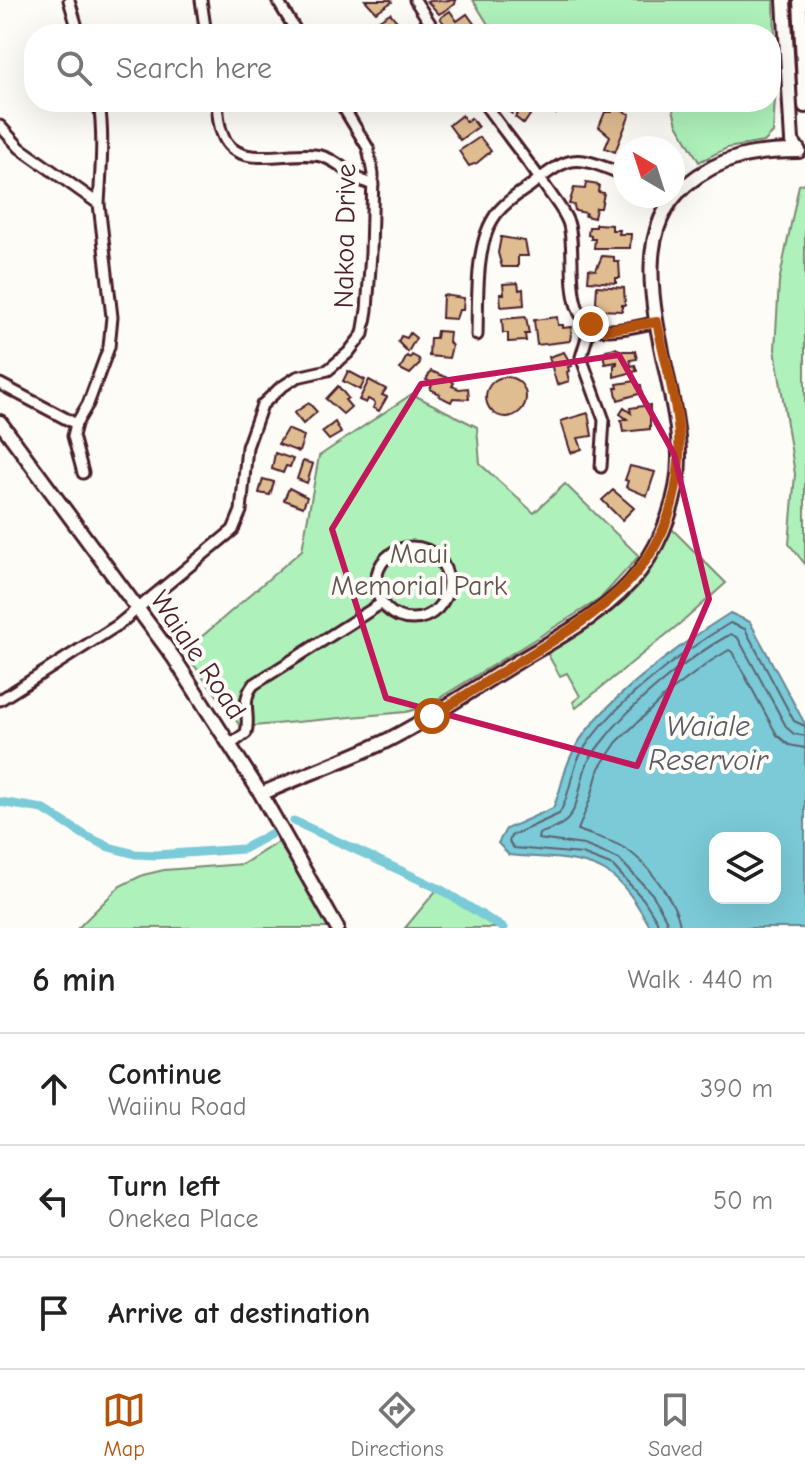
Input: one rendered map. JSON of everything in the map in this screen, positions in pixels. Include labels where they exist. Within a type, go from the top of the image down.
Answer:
[{"type":"street","points":[[69,0],[76,24]]},
{"type":"street","points":[[201,0],[205,24]]},
{"type":"street","points":[[277,0],[292,24]]},
{"type":"street","points":[[415,0],[431,24]]},
{"type":"street","points":[[784,0],[792,141],[803,148]]},
{"type":"street","points":[[800,0],[805,106]]},
{"type":"street","points":[[83,473],[73,436],[109,347],[112,317],[99,204],[100,112]]},
{"type":"street","points":[[218,112],[221,132],[232,150],[253,156],[326,158],[357,179],[373,185]]},
{"type":"street","name":"Nakoa Drive","points":[[0,700],[139,610],[233,530],[241,511],[247,447],[262,405],[297,377],[328,370],[348,353],[363,334],[373,185],[368,148],[346,112]]},
{"type":"street","points":[[490,112],[568,221],[574,303],[591,324],[607,330],[657,322]]},
{"type":"street","points":[[0,126],[20,148],[99,204]]},
{"type":"street","points":[[261,794],[382,743],[432,716],[576,627],[619,594],[640,571],[664,526],[673,500],[679,460],[678,432],[657,322],[652,275],[657,227],[679,191],[701,172],[737,156],[803,148]]},
{"type":"street","points":[[477,335],[479,271],[487,232],[494,217],[539,178],[562,163],[583,159],[613,170]]},
{"type":"street","points":[[591,324],[581,357],[604,420],[601,467]]},
{"type":"street","points":[[0,384],[76,424]]},
{"type":"street","name":"Waiale Road","points":[[0,422],[139,610],[231,744],[337,928]]},
{"type":"street","points":[[406,548],[420,548],[433,553],[442,563],[448,577],[447,591],[442,604],[431,614],[418,619],[404,618],[391,613],[382,603],[376,590],[377,576],[382,563],[392,553],[406,548]]},
{"type":"street","points":[[231,744],[246,733],[249,724],[245,702],[253,685],[382,603]]},
{"type":"highlighted area","points":[[619,355],[674,454],[709,599],[637,766],[386,698],[332,529],[421,384]]},
{"type":"green space","points":[[473,0],[774,0],[775,24],[488,24]]},
{"type":"green space","points":[[674,112],[774,112],[773,133],[764,142],[727,148],[699,162]]},
{"type":"green space","points":[[805,183],[805,564],[789,544],[795,474],[775,349],[779,282],[799,185]]},
{"type":"green space","name":"Maui Memorial Park","points":[[412,394],[477,427],[480,464],[534,513],[565,484],[639,556],[600,599],[425,707],[406,712],[241,727],[184,652],[302,550],[319,456]]},
{"type":"green space","points":[[670,527],[726,583],[576,708],[573,702],[580,696],[567,673],[560,676],[546,651],[599,618]]},
{"type":"green space","points":[[278,842],[331,928],[78,928],[120,886],[143,875],[164,870],[243,864]]},
{"type":"green space","points":[[439,887],[498,928],[405,928]]},
{"type":"water","name":"Waiale Reservoir","points":[[730,613],[750,622],[805,724],[805,928],[651,928],[627,891],[608,873],[573,860],[509,855],[498,843],[506,829],[553,808],[566,768],[582,737],[619,697],[665,658]]},
{"type":"building","points":[[365,0],[391,0],[392,2],[376,12]]},
{"type":"building","points":[[456,0],[455,4],[439,14],[427,1]]},
{"type":"building","points":[[450,11],[457,21],[467,14],[474,24],[444,24],[440,18]]},
{"type":"building","points":[[390,13],[399,24],[377,24]]},
{"type":"building","points":[[519,112],[532,112],[524,124],[515,117]]},
{"type":"building","points":[[605,112],[630,114],[621,136],[613,136],[613,151],[605,148],[610,136],[599,127]]},
{"type":"building","points":[[462,115],[466,122],[471,118],[478,127],[460,140],[449,125]]},
{"type":"building","points":[[480,137],[491,151],[469,166],[459,151]]},
{"type":"building","points":[[586,183],[599,185],[598,192],[604,193],[601,208],[596,208],[594,218],[575,211],[574,205],[569,204],[574,188],[585,189]]},
{"type":"building","points":[[596,224],[612,225],[612,230],[620,230],[619,234],[631,234],[630,248],[594,248],[595,239],[588,235],[589,227],[596,227]]},
{"type":"building","points":[[501,237],[525,241],[528,256],[518,256],[518,267],[502,267],[498,253]]},
{"type":"building","points":[[602,256],[614,257],[614,262],[619,262],[620,278],[616,278],[616,283],[588,281],[589,269],[596,270]]},
{"type":"building","points":[[518,283],[519,290],[523,289],[524,305],[501,307],[503,284]]},
{"type":"building","points":[[597,286],[624,288],[625,305],[622,305],[622,311],[599,310]]},
{"type":"building","points":[[443,295],[464,298],[463,310],[459,310],[456,319],[442,318]]},
{"type":"building","points":[[526,317],[529,334],[525,334],[526,341],[508,342],[508,333],[503,333],[502,319]]},
{"type":"building","points":[[557,317],[558,325],[572,327],[570,341],[537,345],[534,320]]},
{"type":"building","points":[[437,331],[450,332],[449,342],[452,346],[449,358],[429,356],[430,338],[436,338]]},
{"type":"building","points":[[410,333],[416,338],[408,352],[398,342],[401,336],[407,338]]},
{"type":"building","points":[[615,348],[635,351],[637,359],[630,360],[637,371],[614,377],[617,362],[605,364],[603,353]]},
{"type":"building","points":[[564,352],[572,366],[568,367],[567,372],[569,381],[557,385],[549,357]]},
{"type":"building","points":[[412,355],[419,359],[420,364],[410,374],[400,369],[407,356],[410,358]]},
{"type":"building","points":[[348,371],[365,380],[360,390],[343,381]]},
{"type":"building","points":[[431,371],[448,378],[454,383],[452,386],[468,388],[469,399],[453,398],[451,402],[439,396],[430,389],[433,383],[426,380]]},
{"type":"building","points":[[506,377],[520,383],[526,397],[520,411],[506,417],[492,411],[486,397],[492,383]]},
{"type":"building","points":[[369,380],[386,389],[382,395],[387,397],[379,411],[373,408],[375,403],[368,399],[366,403],[359,400]]},
{"type":"building","points":[[636,381],[637,385],[641,385],[642,393],[618,400],[617,384]]},
{"type":"building","points":[[338,386],[351,407],[343,414],[326,399]]},
{"type":"building","points":[[309,403],[317,412],[303,424],[294,413]]},
{"type":"building","points":[[650,405],[650,429],[623,432],[621,420],[627,419],[620,414],[624,408],[631,413],[630,408]]},
{"type":"building","points":[[588,413],[592,436],[578,438],[582,449],[571,453],[561,421]]},
{"type":"building","points":[[335,422],[341,433],[329,440],[322,432]]},
{"type":"building","points":[[287,429],[304,436],[299,452],[278,444]]},
{"type":"building","points":[[275,453],[293,459],[283,473],[272,469]]},
{"type":"building","points":[[303,461],[313,464],[307,483],[297,479]]},
{"type":"building","points":[[630,466],[655,472],[647,496],[626,487]]},
{"type":"building","points":[[263,479],[274,482],[270,495],[259,493]]},
{"type":"building","points":[[289,488],[307,497],[303,507],[284,500]]},
{"type":"building","points":[[613,490],[634,508],[622,520],[602,500]]},
{"type":"waterway","points":[[0,802],[43,809],[86,836],[135,854],[243,849],[276,831]]},
{"type":"waterway","points":[[294,821],[440,889],[503,928]]},
{"type":"route","points":[[432,716],[576,627],[619,594],[640,571],[664,526],[673,500],[679,460],[672,391],[657,322],[607,330],[591,324]]}]
